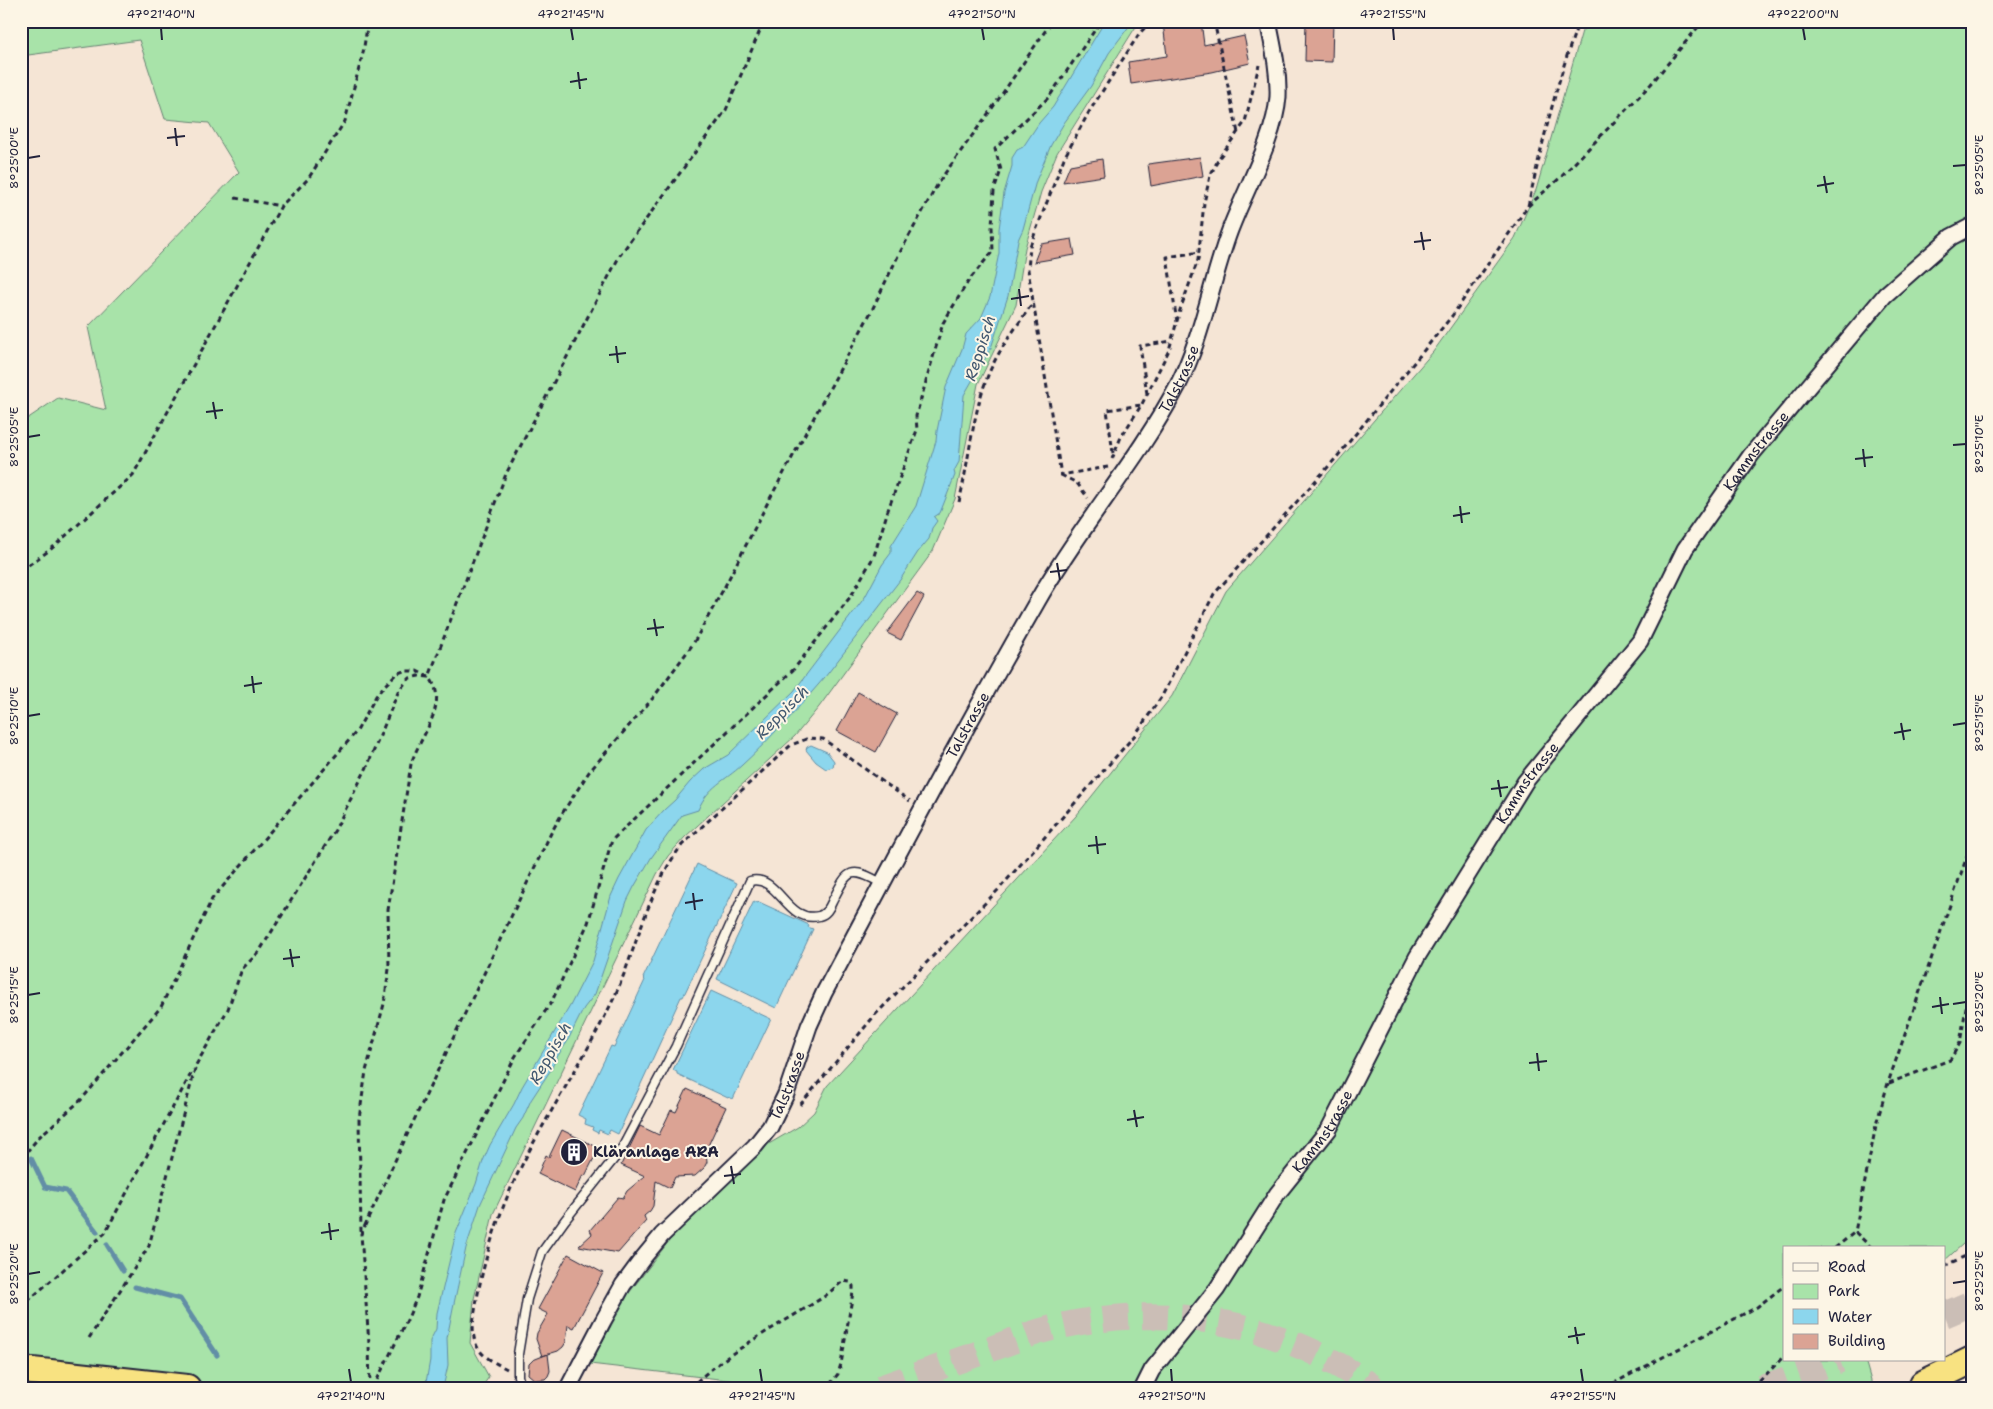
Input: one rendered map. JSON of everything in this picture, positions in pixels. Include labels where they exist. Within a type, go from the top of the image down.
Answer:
[{"type":"highway","points":[[1923,1384],[1972,1360]]},
{"type":"highway","points":[[32,1371],[187,1388]]},
{"type":"street","name":"Talstrasse","points":[[568,1388],[606,1315],[623,1286],[643,1258],[662,1235],[755,1146],[776,1117],[816,1009],[1039,598],[1159,419],[1186,366],[1203,319],[1229,234],[1266,143],[1275,115],[1278,77],[1268,21]]},
{"type":"street","name":"Kammstrasse","points":[[1143,1388],[1152,1370],[1217,1289],[1277,1194],[1329,1129],[1418,957],[1525,782],[1640,641],[1686,549],[1751,454],[1886,295],[1951,237],[1972,226]]},
{"type":"lane","points":[[522,1388],[518,1376],[518,1354],[527,1299],[542,1252],[620,1150],[676,1046],[750,881],[764,882],[774,889],[786,904],[798,913],[812,916],[820,916],[828,910],[843,879],[850,874],[855,872],[863,874],[883,884]]},
{"type":"lane","points":[[32,1371],[58,1384]]},
{"type":"path","points":[[21,570],[50,550],[133,475],[281,206],[308,179],[345,122],[363,53],[368,21]]},
{"type":"path","points":[[429,677],[506,474],[620,255],[726,110],[764,21]]},
{"type":"path","points":[[361,1234],[563,812],[589,772],[653,698],[693,644],[940,180],[1052,21]]},
{"type":"path","points":[[371,1388],[402,1332],[417,1297],[444,1200],[515,1057],[552,1001],[588,923],[612,840],[794,669],[850,596],[874,556],[888,510],[917,430],[916,416],[944,323],[969,280],[992,251],[994,191],[1001,170],[995,149],[1049,98],[1101,21]]},
{"type":"path","points":[[1061,474],[1028,270],[1028,254],[1056,176],[1075,137],[1139,34],[1151,21]]},
{"type":"path","points":[[1214,21],[1238,134]]},
{"type":"path","points":[[1528,206],[1536,168],[1579,21]]},
{"type":"path","points":[[776,1117],[789,1114],[801,1104],[874,1015],[998,890],[1135,735],[1162,696],[1214,594],[1336,458],[1452,316],[1528,206],[1561,177],[1651,84],[1703,21]]},
{"type":"path","points":[[1061,474],[1112,466],[1114,453],[1121,437],[1148,394],[1166,358],[1200,252],[1204,203],[1210,176],[1219,158],[1245,122],[1261,58]]},
{"type":"path","points":[[235,198],[281,206]]},
{"type":"path","points":[[1177,324],[1167,257],[1200,252]]},
{"type":"path","points":[[960,502],[980,399],[987,377],[998,356],[1033,302]]},
{"type":"path","points":[[1148,394],[1140,346],[1172,341]]},
{"type":"path","points":[[1114,453],[1107,410],[1142,404]]},
{"type":"path","points":[[1061,474],[1077,483],[1089,499]]},
{"type":"path","points":[[21,1159],[39,1137],[81,1100],[161,1007],[212,899],[357,731],[376,696],[384,686],[396,674],[404,671],[417,670],[429,677],[434,683],[437,692],[436,703],[432,720],[415,751],[408,777],[388,910],[389,969],[384,1004],[366,1071],[359,1119],[361,1234],[368,1316],[371,1388]]},
{"type":"path","points":[[21,1307],[105,1233],[228,1009],[242,969],[258,952],[323,850],[347,806],[367,767],[399,690],[410,678],[419,676],[429,677]]},
{"type":"path","points":[[518,1376],[485,1356],[478,1349],[475,1341],[473,1331],[476,1308],[488,1256],[517,1174],[612,1003],[651,901],[662,876],[677,853],[719,810],[791,745],[809,738],[823,739],[895,792],[924,809]]},
{"type":"path","points":[[1838,1246],[1855,1232],[1876,1125],[1888,1083],[1972,842]]},
{"type":"path","points":[[1888,1083],[1950,1060],[1960,1043],[1969,990],[1972,985]]},
{"type":"path","points":[[89,1338],[149,1246],[196,1065]]},
{"type":"path","points":[[1855,1232],[1870,1246]]},
{"type":"path","points":[[1946,1265],[1972,1253]]},
{"type":"path","points":[[690,1388],[711,1368],[764,1332],[827,1295],[843,1281],[850,1282],[853,1292],[841,1364],[838,1374],[827,1388]]},
{"type":"path","points":[[1605,1388],[1757,1307],[1783,1287]]},
{"type":"path","points":[[1754,1388],[1783,1357]]},
{"type":"green space","points":[[21,21],[1144,21],[1135,28],[1057,153],[1041,192],[1025,248],[1016,305],[978,384],[955,499],[933,551],[819,707],[795,736],[685,837],[668,856],[657,874],[493,1214],[474,1299],[470,1343],[489,1377],[481,1388],[21,1388],[21,423],[58,398],[106,410],[88,327],[239,172],[209,123],[165,119],[139,40],[21,56]]},
{"type":"green space","points":[[1595,21],[1972,21],[1972,1236],[1946,1259],[1946,1246],[1783,1246],[1783,1362],[1866,1362],[1873,1388],[851,1388],[849,1385],[762,1384],[590,1364],[629,1293],[669,1241],[767,1145],[798,1127],[814,1112],[827,1086],[1076,816],[1172,696],[1226,591],[1433,352],[1515,238],[1536,190],[1582,31]]},
{"type":"water","name":"Reppisch","points":[[1105,21],[1133,21],[1109,53],[1091,86],[1064,123],[1051,145],[1036,181],[1023,229],[1018,240],[1008,296],[991,348],[964,395],[959,462],[954,471],[955,475],[940,513],[934,517],[937,521],[932,528],[929,539],[900,580],[825,677],[785,723],[778,727],[768,740],[742,765],[712,789],[698,810],[682,815],[651,858],[627,901],[595,994],[584,1008],[566,1044],[531,1100],[480,1205],[466,1248],[453,1308],[447,1338],[448,1365],[443,1388],[425,1388],[430,1360],[430,1341],[436,1329],[437,1313],[456,1233],[476,1184],[483,1161],[490,1145],[570,1006],[593,961],[611,896],[619,879],[646,830],[690,782],[704,769],[728,755],[794,691],[865,597],[882,565],[891,553],[891,546],[916,506],[936,441],[946,387],[962,349],[966,334],[981,318],[990,297],[999,253],[999,229],[1004,193],[1012,166],[1012,158],[1017,150],[1023,147],[1039,123],[1053,107]]},
{"type":"water","points":[[811,745],[827,752],[834,761],[833,767],[826,769],[816,762],[806,750]]},
{"type":"water","points":[[697,864],[737,883],[683,997],[681,997],[618,1134],[610,1130],[608,1134],[599,1130],[598,1133],[592,1130],[593,1127],[585,1124],[586,1119],[578,1115],[611,1046],[614,1047],[645,980],[643,978]]},
{"type":"water","points":[[754,901],[809,925],[808,927],[813,929],[776,1008],[717,979]]},
{"type":"water","points":[[711,991],[771,1019],[733,1099],[677,1074],[673,1070]]},
{"type":"building","points":[[1201,21],[1204,45],[1244,36],[1250,63],[1212,72],[1131,84],[1128,62],[1167,56],[1163,23]]},
{"type":"building","points":[[1306,21],[1333,21],[1332,62],[1305,61]]},
{"type":"building","points":[[1200,157],[1203,176],[1151,186],[1148,164]]},
{"type":"building","points":[[1102,159],[1104,176],[1063,182],[1070,165]]},
{"type":"building","points":[[1072,239],[1075,255],[1034,262],[1041,244]]},
{"type":"building","points":[[917,593],[924,597],[901,640],[887,633]]},
{"type":"building","points":[[858,692],[897,714],[876,752],[837,731]]},
{"type":"building","points":[[687,1089],[726,1107],[706,1150],[707,1162],[704,1168],[695,1176],[675,1177],[670,1188],[656,1181],[653,1206],[644,1216],[646,1221],[618,1253],[579,1246],[592,1234],[590,1230],[618,1197],[623,1198],[627,1191],[645,1176],[621,1165],[640,1126],[659,1135],[671,1110],[676,1112]]},
{"type":"building","name":"Kläranlage ARA","points":[[562,1130],[599,1148],[575,1192],[538,1174],[546,1155],[549,1157]]},
{"type":"building","points":[[568,1254],[603,1273],[574,1328],[568,1325],[566,1342],[563,1347],[558,1351],[542,1356],[536,1339],[537,1333],[548,1314],[538,1309]]},
{"type":"building","points":[[548,1354],[550,1371],[548,1376],[545,1379],[535,1380],[528,1374],[529,1364],[533,1360]]},
{"type":"waterway","points":[[31,1158],[45,1187],[66,1191],[97,1232]]},
{"type":"waterway","points":[[107,1245],[123,1271]]},
{"type":"waterway","points":[[135,1287],[180,1299],[217,1355]]},
{"type":"tunnel","points":[[1946,1314],[1972,1303]]},
{"type":"tunnel","points":[[880,1388],[1048,1329],[1098,1320],[1139,1316],[1181,1317],[1261,1332],[1300,1346],[1338,1365],[1374,1388]]},
{"type":"tunnel","points":[[1762,1388],[1834,1362]]},
{"type":"place","name":"Kläranlage ARA","points":[[574,1152]]}]
